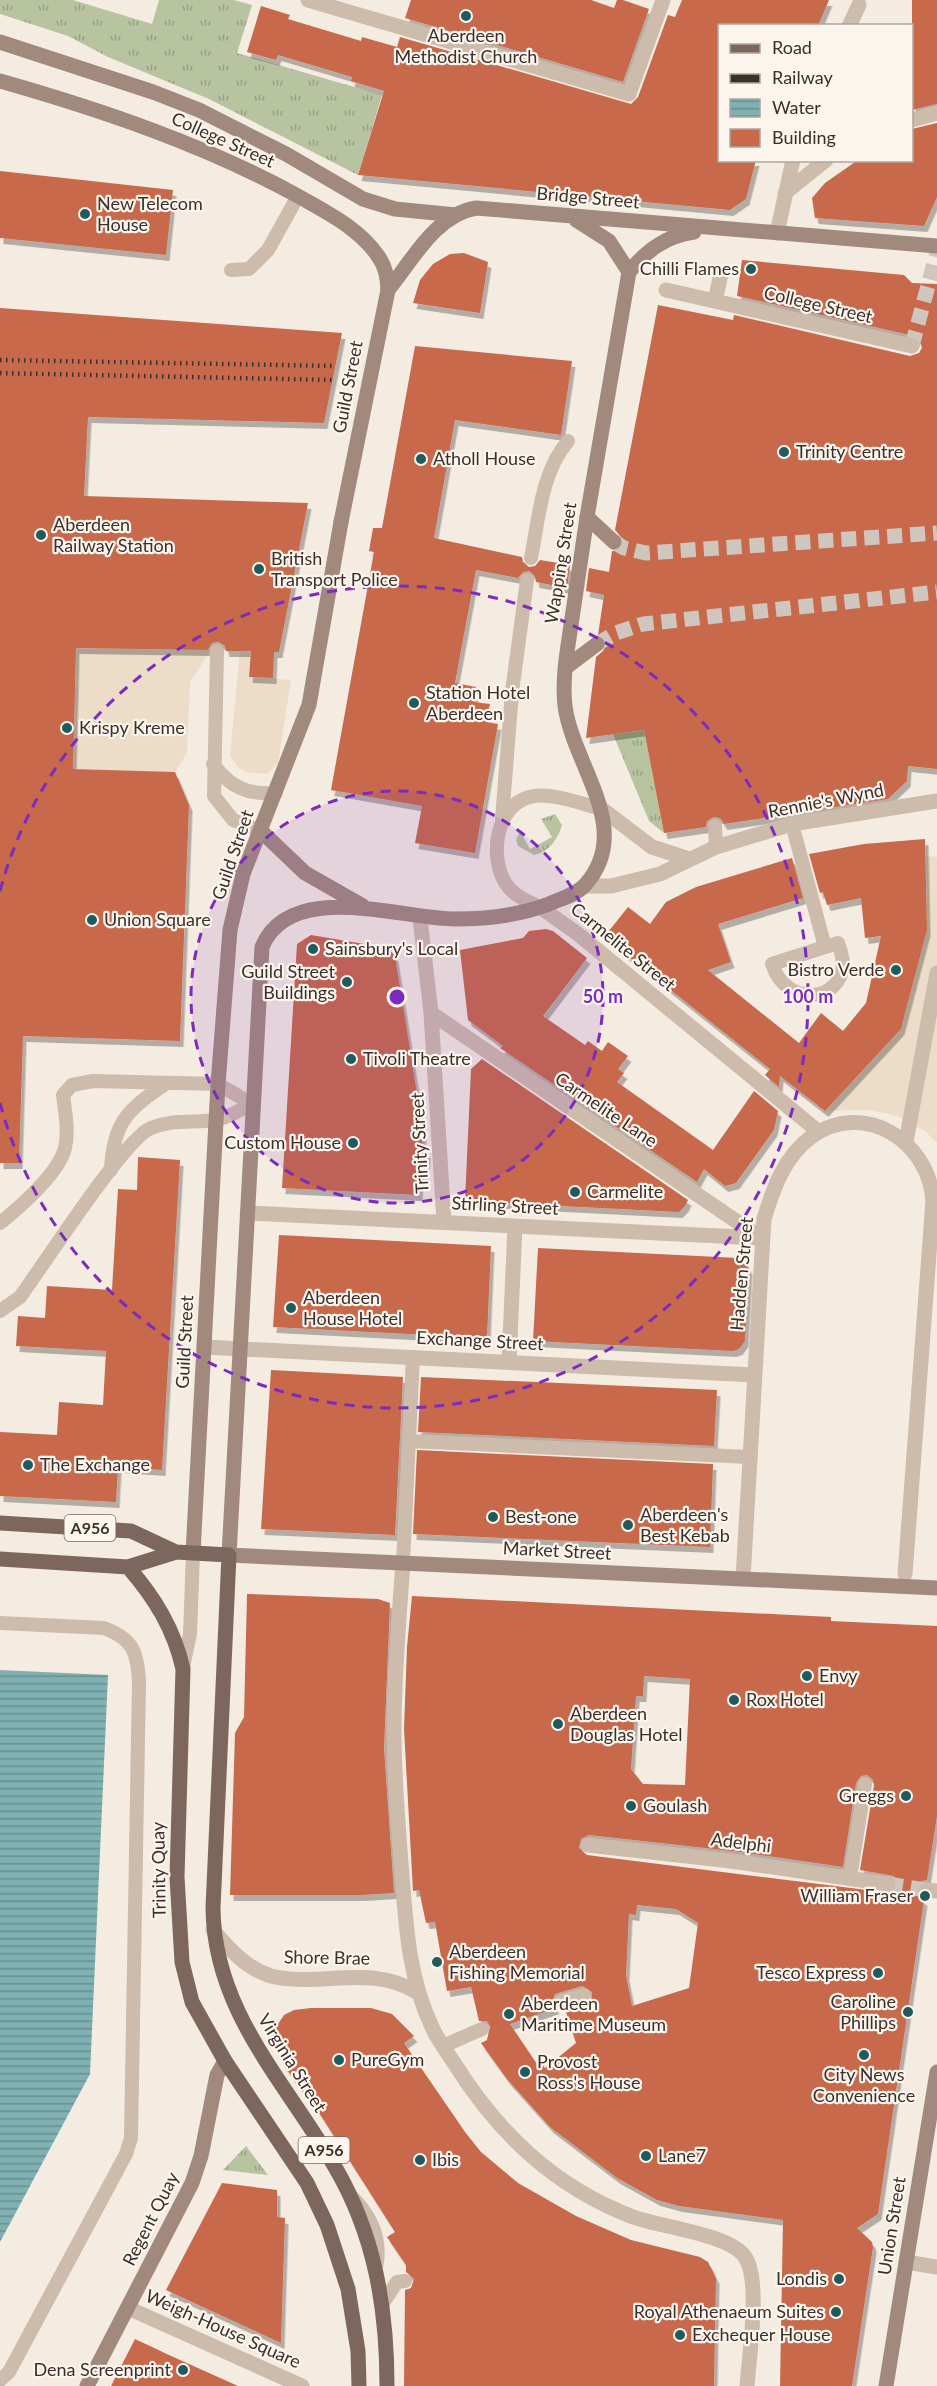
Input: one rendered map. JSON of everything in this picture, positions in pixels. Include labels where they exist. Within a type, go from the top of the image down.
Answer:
[{"type":"main road","name":"Market Street","points":[[0,1523],[131,1531],[176,1552]]},
{"type":"main road","name":"Market Street","points":[[0,1559],[128,1567],[176,1552],[229,1554]]},
{"type":"main road","name":"A956","points":[[213,1930],[220,1713],[229,1554]]},
{"type":"main road","name":"Trinity Quay","points":[[128,1567],[163,1614],[174,1637],[183,1669],[177,1866],[182,1962],[192,2002],[225,2061]]},
{"type":"main road","name":"Virginia Street","points":[[213,1930],[220,1970],[230,1998],[252,2039],[336,2169],[347,2191],[376,2268],[383,2303],[387,2386]]},
{"type":"main road","name":"A956","points":[[225,2061],[307,2183],[327,2225],[348,2289],[358,2351],[359,2386]]},
{"type":"street","points":[[308,0],[629,94],[663,0]]},
{"type":"street","points":[[850,24],[859,5]]},
{"type":"street","name":"College Street","points":[[0,42],[153,92],[199,110],[286,154],[363,199],[409,212]]},
{"type":"street","name":"College Street","points":[[0,81],[108,114],[178,140],[237,165],[298,196],[351,228],[369,245],[387,272],[388,290]]},
{"type":"street","points":[[913,120],[937,113]]},
{"type":"street","points":[[777,233],[793,162]]},
{"type":"street","points":[[785,193],[824,162]]},
{"type":"street","name":"Bridge Street","points":[[388,290],[435,231],[456,215],[476,208],[937,246]]},
{"type":"street","name":"Bridge Street","points":[[409,212],[456,215]]},
{"type":"street","points":[[568,216],[609,241],[629,272]]},
{"type":"street","name":"Bridge Street","points":[[629,272],[645,254],[667,239],[678,234],[718,228]]},
{"type":"street","name":"Wapping Street","points":[[584,886],[597,865],[604,846],[606,828],[602,809],[570,730],[565,704],[565,669],[587,517],[629,272]]},
{"type":"street","points":[[716,301],[721,274]]},
{"type":"street","name":"Guild Street","points":[[193,1553],[218,1084],[230,930],[243,874],[309,705],[341,522],[388,290]]},
{"type":"street","name":"College Street","points":[[666,290],[912,346]]},
{"type":"street","points":[[587,517],[614,542]]},
{"type":"street","points":[[565,669],[597,644]]},
{"type":"street","name":"Rennie's Wynd","points":[[584,886],[611,886],[660,874],[716,847],[792,824],[937,801]]},
{"type":"street","points":[[602,809],[652,847],[689,859]]},
{"type":"street","points":[[261,831],[305,873],[363,906]]},
{"type":"street","points":[[229,1554],[262,947],[270,934],[282,922],[313,909],[363,906],[420,918],[487,918],[540,907],[584,886]]},
{"type":"street","name":"Carmelite Street","points":[[540,907],[578,934],[819,1132]]},
{"type":"street","name":"Trinity Street","points":[[420,918],[431,1013],[444,1222]]},
{"type":"street","points":[[906,1142],[937,973]]},
{"type":"street","name":"Carmelite Lane","points":[[431,1013],[761,1238]]},
{"type":"street","name":"Hadden Street","points":[[742,1579],[761,1238],[777,1181],[799,1148],[819,1132],[834,1125],[862,1122],[891,1132],[906,1142],[934,1182]]},
{"type":"street","points":[[905,1574],[934,1182]]},
{"type":"street","name":"Stirling Street","points":[[247,1213],[761,1238]]},
{"type":"street","points":[[508,1362],[515,1226]]},
{"type":"street","name":"Exchange Street","points":[[204,1347],[754,1375]]},
{"type":"street","name":"Market Street","points":[[229,1554],[937,1588]]},
{"type":"street","points":[[403,1563],[394,1731],[407,1939],[417,1993],[443,2046],[472,2091],[510,2138],[566,2183],[634,2217],[731,2245],[740,2250],[753,2272],[747,2386]]},
{"type":"street","name":"Adelphi","points":[[588,1845],[730,1866],[888,1884]]},
{"type":"street","name":"Shore Brae","points":[[213,1930],[230,1950],[246,1963],[271,1976],[371,1978],[399,1983],[417,1993]]},
{"type":"street","name":"Regent Quay","points":[[87,2386],[192,2183],[201,2156],[217,2075],[225,2061]]},
{"type":"street","name":"Union Street","points":[[886,2386],[937,2072]]},
{"type":"street","points":[[906,2262],[937,2267]]},
{"type":"street","name":"Weigh-House Square","points":[[128,2308],[302,2386]]},
{"type":"lane","points":[[231,270],[249,269],[268,250],[298,196]]},
{"type":"lane","points":[[531,558],[548,473],[556,456],[568,441]]},
{"type":"lane","points":[[527,580],[512,692],[498,857],[506,883],[518,896],[540,907]]},
{"type":"lane","points":[[217,651],[214,795],[233,819],[261,831]]},
{"type":"lane","points":[[213,764],[225,778],[243,790],[276,793]]},
{"type":"lane","points":[[502,819],[511,808],[532,796],[602,809]]},
{"type":"lane","points":[[792,824],[825,947]]},
{"type":"lane","points":[[715,826],[716,847]]},
{"type":"lane","points":[[838,943],[843,962],[832,986],[821,993],[807,996],[792,992],[777,979],[772,964],[825,947],[838,943]]},
{"type":"lane","points":[[0,1222],[29,1197],[65,1148],[63,1095],[72,1086],[93,1081],[218,1084],[252,1104]]},
{"type":"lane","points":[[111,1170],[112,1143],[117,1130],[142,1100],[167,1083]]},
{"type":"lane","points":[[0,1311],[20,1297],[132,1142],[152,1127],[187,1120],[217,1120],[252,1104]]},
{"type":"lane","points":[[403,1563],[413,1357]]},
{"type":"lane","points":[[409,1441],[749,1457]]},
{"type":"lane","name":"Trinity Quay","points":[[183,1669],[190,1634],[193,1553]]},
{"type":"lane","points":[[0,1623],[104,1628],[120,1634],[133,1647],[139,1681],[131,2138],[126,2154],[9,2372],[0,2380]]},
{"type":"lane","points":[[850,1878],[865,1784]]},
{"type":"lane","points":[[561,2001],[584,1995]]},
{"type":"lane","points":[[443,2046],[482,2029]]},
{"type":"lane","points":[[383,2303],[397,2282],[405,2281]]},
{"type":"green space","points":[[0,0],[73,0],[152,24],[159,0],[234,0],[252,5],[237,53],[382,95],[358,175],[209,99],[108,57],[68,36],[0,14]]},
{"type":"green space","points":[[644,730],[664,833],[649,821],[613,734]]},
{"type":"green space","points":[[555,814],[562,825],[555,840],[548,848],[534,855],[518,846],[516,840],[520,831],[530,849],[552,837],[541,819]]},
{"type":"green space","points":[[246,2146],[268,2175],[223,2170]]},
{"type":"shaded area","points":[[76,648],[211,650],[190,682],[187,753],[175,772],[73,769]]},
{"type":"shaded area","points":[[240,651],[251,652],[249,677],[291,680],[278,763],[267,774],[246,772],[238,767],[230,756]]},
{"type":"shaded area","points":[[926,856],[937,857],[937,1143],[925,1131],[897,1116],[871,1110],[825,1111],[901,1029],[927,930]]},
{"type":"water","points":[[0,1670],[108,1675],[90,2074],[0,2242]]},
{"type":"building","points":[[411,0],[591,0],[614,8],[617,0],[623,0],[649,9],[623,82],[405,18]]},
{"type":"building","points":[[682,0],[829,0],[819,24],[718,24],[718,162],[755,162],[746,199],[730,210],[358,175],[384,91],[351,81],[352,77],[278,55],[276,60],[247,52],[261,6],[290,15],[288,19],[361,41],[362,37],[397,47],[400,37],[631,104],[638,97],[668,15],[675,17]]},
{"type":"building","points":[[912,0],[937,0],[937,104],[913,110],[913,24]]},
{"type":"building","points":[[937,123],[937,197],[924,226],[815,218],[812,198],[825,183],[855,162],[913,162],[913,129]]},
{"type":"building","name":"New Telecom House","points":[[0,171],[173,190],[166,255],[0,238]]},
{"type":"building","points":[[464,253],[488,262],[480,313],[413,303],[420,280],[433,264],[450,254]]},
{"type":"building","name":"Trinity Centre","points":[[742,260],[904,275],[912,283],[937,284],[937,769],[908,766],[907,781],[888,799],[724,824],[720,818],[714,817],[707,821],[706,827],[664,833],[644,730],[586,738],[596,657],[607,643],[598,635],[604,595],[586,591],[589,568],[609,572],[612,551],[617,551],[623,545],[623,539],[615,530],[658,305],[733,320],[734,315],[910,356],[919,353],[922,348],[919,339],[914,336],[737,296]]},
{"type":"building","points":[[0,308],[342,333],[324,423],[88,417],[84,496],[308,503],[279,652],[274,652],[273,678],[249,677],[251,651],[226,651],[225,646],[218,642],[212,643],[208,650],[76,648],[73,769],[175,772],[189,805],[180,1041],[23,1036],[19,1163],[0,1163]]},
{"type":"building","points":[[415,346],[572,361],[561,435],[455,420],[434,538],[522,557],[523,562],[529,567],[535,566],[540,560],[570,565],[567,588],[536,582],[535,576],[529,571],[523,572],[518,578],[476,570],[455,683],[476,687],[474,702],[490,704],[486,722],[498,724],[475,853],[415,843],[422,806],[331,790],[374,552],[369,551],[373,528],[382,528]]},
{"type":"building","points":[[925,839],[927,930],[901,1029],[825,1111],[780,1076],[779,1087],[765,1075],[770,1069],[604,937],[628,907],[650,924],[666,902],[696,887],[792,858],[803,898],[718,924],[731,962],[708,970],[799,1043],[821,1013],[843,1031],[866,1003],[881,936],[865,938],[861,898],[827,905],[823,892],[820,893],[809,854],[864,844]]},
{"type":"building","points":[[546,929],[553,931],[587,958],[543,1016],[585,1045],[588,1041],[602,1051],[608,1042],[628,1056],[618,1069],[624,1073],[617,1082],[713,1150],[754,1091],[778,1111],[774,1130],[736,1183],[725,1186],[704,1169],[697,1182],[500,1048],[503,1046],[468,1020],[460,950],[523,938],[529,931]]},
{"type":"building","points":[[311,935],[388,948],[395,956],[423,1131],[422,1152],[427,1152],[425,1179],[420,1179],[419,1195],[282,1188],[297,944]]},
{"type":"building","points":[[482,1059],[688,1200],[685,1206],[679,1212],[465,1201],[471,1069]]},
{"type":"building","points":[[138,1157],[180,1160],[162,1470],[118,1467],[116,1502],[0,1496],[0,1432],[57,1435],[59,1402],[103,1405],[106,1351],[16,1346],[18,1316],[45,1318],[47,1286],[112,1290],[118,1189],[137,1190]]},
{"type":"building","points":[[279,1235],[491,1246],[487,1338],[273,1327]]},
{"type":"building","points":[[538,1248],[738,1258],[745,1261],[749,1269],[745,1341],[739,1349],[733,1351],[533,1341]]},
{"type":"building","points":[[271,1370],[403,1377],[395,1535],[261,1529]]},
{"type":"building","points":[[421,1377],[717,1390],[714,1446],[418,1432]]},
{"type":"building","points":[[417,1450],[713,1464],[710,1547],[413,1534]]},
{"type":"building","points":[[247,1594],[378,1599],[390,1603],[384,1748],[394,1893],[230,1895],[235,1733],[244,1717]]},
{"type":"building","points":[[412,1596],[831,1617],[831,1621],[937,1626],[937,1816],[927,1880],[921,1881],[916,1889],[917,1895],[924,1900],[878,2214],[857,2228],[872,2242],[873,2247],[852,2386],[780,2386],[783,2220],[679,2206],[657,2200],[617,2178],[550,2127],[507,2079],[481,2043],[487,2040],[490,2026],[487,2021],[479,2021],[471,1987],[447,1991],[435,1922],[426,1923],[419,1890],[413,1891],[404,1729],[407,1647]],"holes":[[[644,1676],[690,1679],[685,1785],[643,1784],[631,1769],[636,1696],[643,1696]],[[867,1775],[873,1780],[874,1785],[860,1870],[894,1876],[898,1885],[891,1893],[587,1855],[579,1848],[581,1839],[589,1835],[732,1851],[843,1867],[856,1783],[861,1776]],[[637,1905],[676,1909],[698,1923],[689,1988],[632,2006],[626,1975],[629,1914],[636,1915]],[[582,1986],[592,1992],[591,2001],[565,2009],[576,2043],[545,2068],[540,2062],[537,2064],[510,2024],[556,2008],[552,2003],[555,1994]]]},
{"type":"building","points":[[371,2008],[392,2014],[414,2036],[404,2043],[465,2132],[481,2152],[518,2183],[576,2216],[631,2240],[700,2257],[708,2262],[716,2278],[714,2386],[404,2386],[405,2290],[411,2288],[414,2279],[406,2272],[406,2265],[387,2237],[395,2232],[318,2111],[285,2067],[275,2046],[274,2030],[284,2015],[294,2010]]},
{"type":"building","points":[[222,2183],[277,2190],[277,2217],[285,2218],[281,2343],[166,2290]]},
{"type":"building","points":[[135,2339],[169,2355],[238,2386],[111,2386]]},
{"type":"tunnel","points":[[912,346],[937,252]]},
{"type":"tunnel","points":[[614,542],[624,548],[646,553],[937,533]]},
{"type":"tunnel","points":[[597,644],[616,633],[643,624],[937,592]]},
{"type":"tunnel","points":[[888,1884],[926,1890]]},
{"type":"railway","points":[[0,360],[335,366]]},
{"type":"railway","points":[[0,373],[333,380]]},
{"type":"place","name":"Aberdeen Methodist Church","points":[[466,16]]},
{"type":"place","name":"New Telecom House","points":[[85,214]]},
{"type":"place","name":"Chilli Flames","points":[[751,269]]},
{"type":"place","name":"Trinity Centre","points":[[784,452]]},
{"type":"place","name":"Atholl House","points":[[421,459]]},
{"type":"place","name":"Aberdeen Railway Station","points":[[41,535]]},
{"type":"place","name":"British Transport Police","points":[[259,569]]},
{"type":"place","name":"Station Hotel Aberdeen","points":[[414,703]]},
{"type":"place","name":"Krispy Kreme","points":[[67,728]]},
{"type":"place","name":"Union Square","points":[[92,920]]},
{"type":"place","name":"Sainsbury's Local","points":[[313,949]]},
{"type":"place","name":"Bistro Verde","points":[[896,970]]},
{"type":"place","name":"Guild Street Buildings","points":[[347,982]]},
{"type":"place","name":"Tivoli Theatre","points":[[351,1059]]},
{"type":"place","name":"Custom House","points":[[353,1143]]},
{"type":"place","name":"Carmelite","points":[[575,1192]]},
{"type":"place","name":"Aberdeen House Hotel","points":[[291,1308]]},
{"type":"place","name":"The Exchange","points":[[28,1465]]},
{"type":"place","name":"Best-one","points":[[493,1517]]},
{"type":"place","name":"Aberdeen's Best Kebab","points":[[628,1525]]},
{"type":"place","name":"Envy","points":[[807,1676]]},
{"type":"place","name":"Rox Hotel","points":[[734,1700]]},
{"type":"place","name":"Aberdeen Douglas Hotel","points":[[558,1724]]},
{"type":"place","name":"Greggs","points":[[906,1796]]},
{"type":"place","name":"Goulash","points":[[631,1806]]},
{"type":"place","name":"William Fraser","points":[[925,1896]]},
{"type":"place","name":"Aberdeen Fishing Memorial","points":[[437,1962]]},
{"type":"place","name":"Tesco Express","points":[[878,1973]]},
{"type":"place","name":"Caroline Phillips","points":[[908,2012]]},
{"type":"place","name":"Aberdeen Maritime Museum","points":[[509,2014]]},
{"type":"place","name":"City News Convenience","points":[[864,2055]]},
{"type":"place","name":"PureGym","points":[[339,2060]]},
{"type":"place","name":"Provost Ross's House","points":[[525,2072]]},
{"type":"place","name":"Lane7","points":[[646,2156]]},
{"type":"place","name":"Ibis","points":[[420,2160]]},
{"type":"place","name":"Londis","points":[[839,2279]]},
{"type":"place","name":"Royal Athenaeum Suites","points":[[836,2312]]},
{"type":"place","name":"Exchequer House","points":[[680,2335]]},
{"type":"place","name":"Dena Screenprint","points":[[183,2370]]}]
